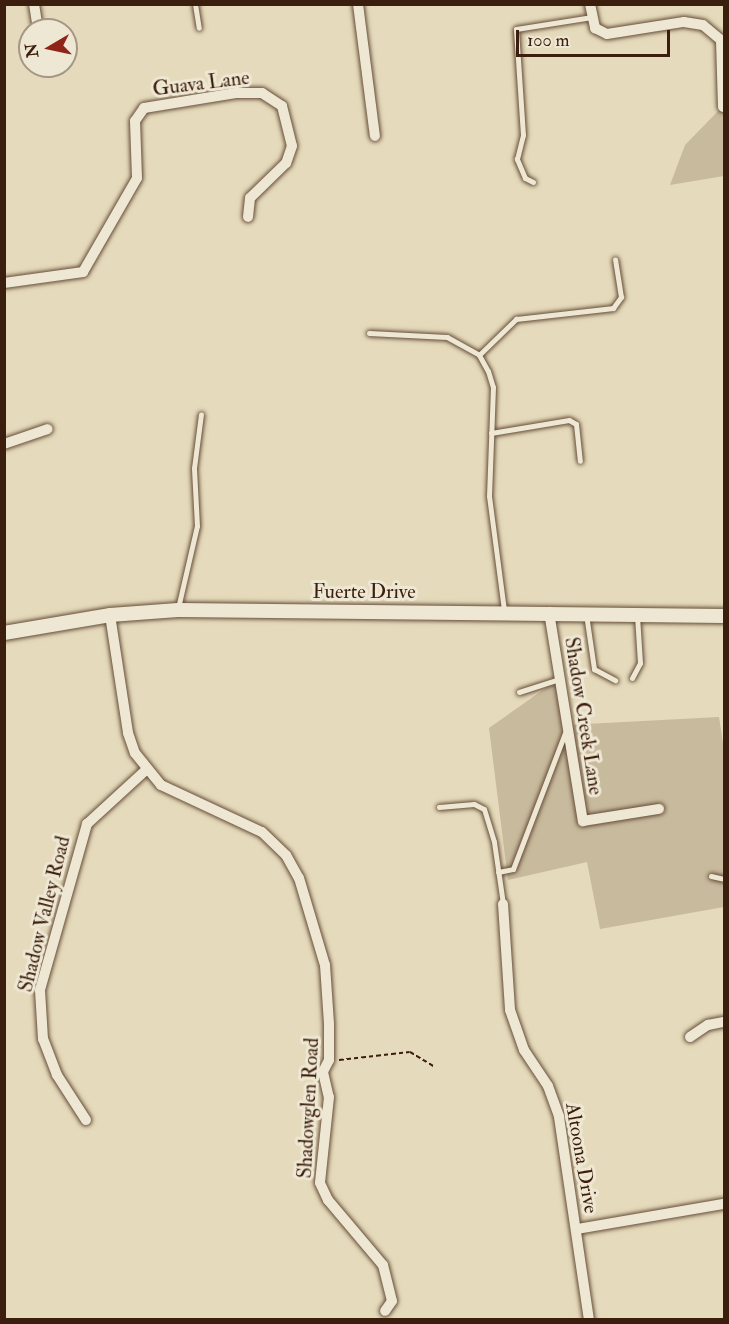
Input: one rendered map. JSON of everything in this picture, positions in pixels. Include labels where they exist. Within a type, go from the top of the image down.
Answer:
[{"type":"street","points":[[358,4],[375,136]]},
{"type":"street","points":[[590,4],[594,28],[607,34],[684,22],[703,25],[721,40],[723,107]]},
{"type":"street","name":"Guava Lane","points":[[4,283],[83,272],[137,178],[135,121],[144,108],[236,93],[262,93],[282,106],[292,146],[286,162],[250,198],[248,217]]},
{"type":"street","points":[[4,444],[48,429]]},
{"type":"street","name":"Fuerte Drive","points":[[4,633],[110,615],[178,610],[504,610],[724,616]]},
{"type":"street","name":"Shadow Creek Lane","points":[[549,612],[583,821],[659,809]]},
{"type":"street","name":"Shadowglen Road","points":[[110,615],[128,733],[147,769],[178,796],[262,831],[291,862],[325,965],[329,1060],[323,1072],[329,1097],[320,1183],[328,1200],[382,1265],[393,1301],[386,1311]]},
{"type":"street","name":"Shadow Valley Road","points":[[86,1120],[57,1075],[43,1039],[40,990],[87,824],[147,769]]},
{"type":"street","name":"Altoona Drive","points":[[503,904],[510,1010],[524,1050],[554,1099],[577,1230],[589,1320]]},
{"type":"street","points":[[690,1037],[708,1025],[724,1022]]},
{"type":"street","points":[[577,1230],[724,1204]]},
{"type":"lane","points":[[195,4],[199,28]]},
{"type":"lane","points":[[533,182],[525,178],[516,159],[523,135],[516,29],[591,17]]},
{"type":"lane","points":[[479,355],[516,319],[613,308],[621,297],[615,259]]},
{"type":"lane","points":[[369,333],[447,337],[479,355],[493,387],[489,495],[504,610]]},
{"type":"lane","points":[[178,610],[197,526],[194,468],[201,414]]},
{"type":"lane","points":[[491,433],[570,420],[576,424],[580,461]]},
{"type":"lane","points":[[586,612],[594,669],[615,680]]},
{"type":"lane","points":[[632,678],[640,663],[637,613]]},
{"type":"lane","points":[[519,692],[559,679]]},
{"type":"lane","points":[[498,872],[513,869],[567,725]]},
{"type":"lane","points":[[439,807],[474,804],[484,809],[503,904]]},
{"type":"lane","points":[[711,876],[724,879]]},
{"type":"path","points":[[329,1060],[368,1060],[410,1052],[435,1067]]},
{"type":"shaded area","points":[[724,51],[724,176],[670,185],[685,145],[722,107]]},
{"type":"shaded area","points":[[560,678],[567,725],[719,717],[724,750],[724,907],[600,929],[587,862],[508,880],[489,728]]}]
